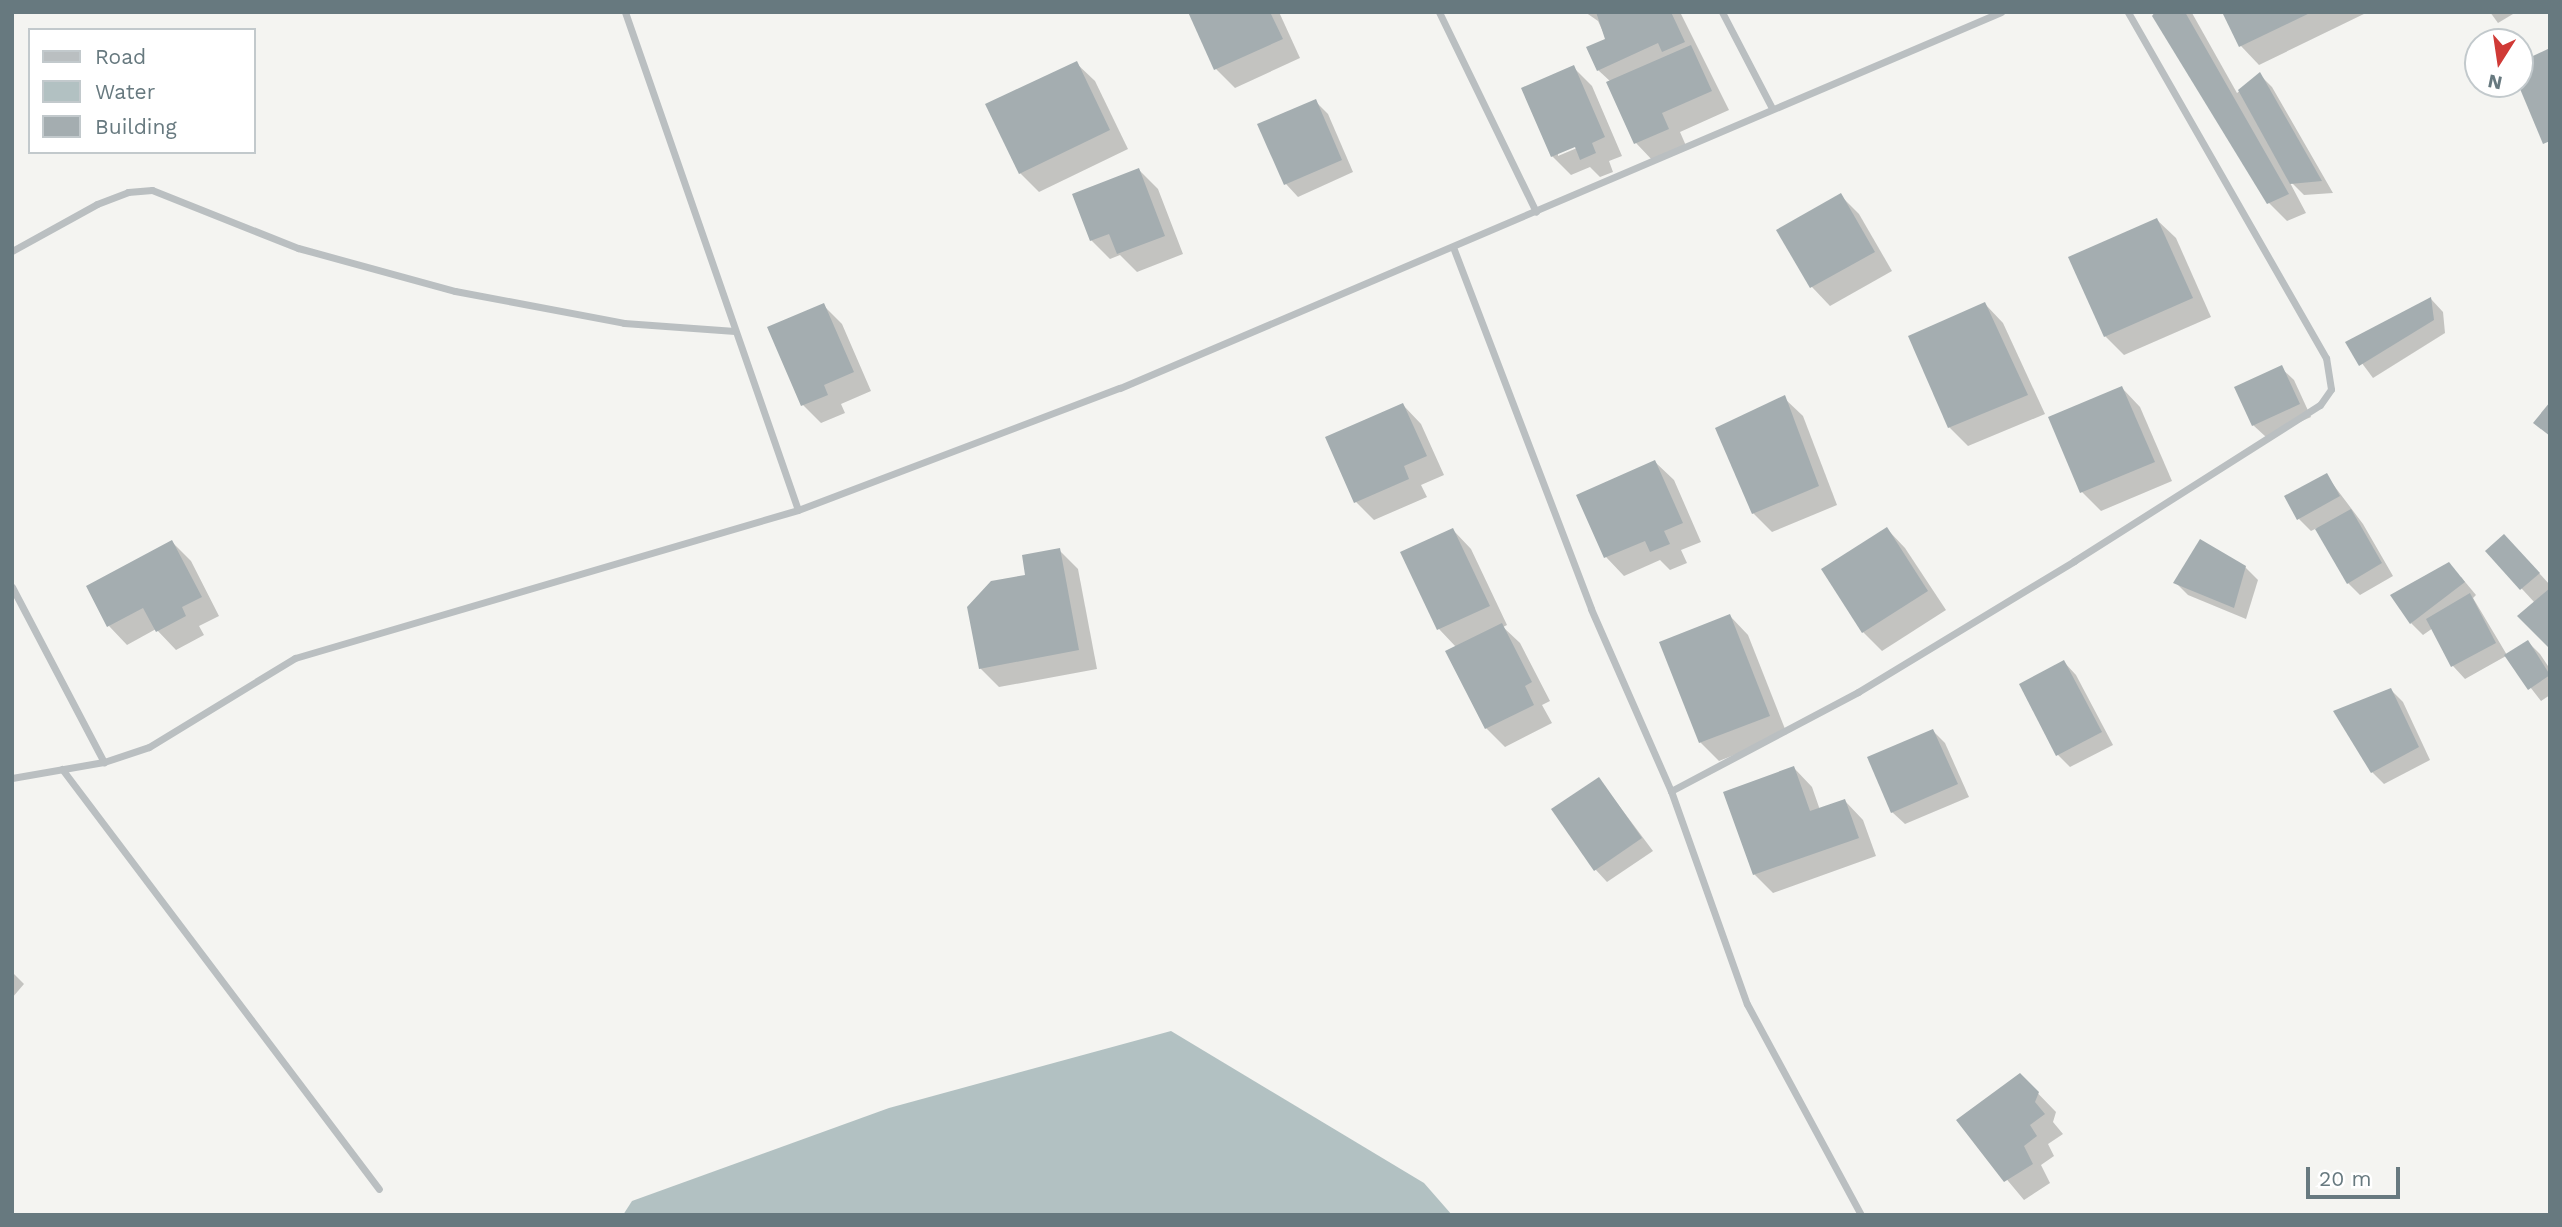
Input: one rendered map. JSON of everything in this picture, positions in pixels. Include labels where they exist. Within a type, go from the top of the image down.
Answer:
[{"type":"street","points":[[625,12],[798,510]]},
{"type":"street","points":[[1439,12],[1536,212]]},
{"type":"street","points":[[1722,12],[1772,108]]},
{"type":"street","points":[[12,778],[104,762],[149,747],[196,722],[295,658],[798,510],[1120,388],[2001,12]]},
{"type":"street","points":[[1671,791],[1858,692],[2063,568],[2320,405],[2331,389],[2326,358],[2128,12]]},
{"type":"street","points":[[12,251],[97,204],[128,192],[152,190],[298,248],[455,292],[624,323],[734,331]]},
{"type":"street","points":[[1453,247],[1591,609],[1671,791],[1747,1004],[1861,1215]]},
{"type":"street","points":[[12,587],[104,762]]},
{"type":"street","points":[[62,769],[379,1189]]},
{"type":"water","points":[[1171,1031],[1424,1183],[1452,1215],[623,1215],[632,1201],[889,1108]]},
{"type":"building","points":[[1188,12],[1270,12],[1283,39],[1214,70]]},
{"type":"building","points":[[1596,12],[1671,12],[1685,42],[1662,52],[1658,43],[1597,71],[1586,47],[1605,39]]},
{"type":"building","points":[[2155,12],[2185,12],[2289,194],[2267,204],[2152,16]]},
{"type":"building","points":[[2222,12],[2312,12],[2239,47]]},
{"type":"building","points":[[1691,45],[1712,91],[1662,113],[1669,129],[1634,144],[1606,82]]},
{"type":"building","points":[[2550,48],[2550,141],[2543,144],[2524,98],[2534,98],[2534,55]]},
{"type":"building","points":[[1077,61],[1110,130],[1019,174],[985,104]]},
{"type":"building","points":[[1574,65],[1605,137],[1592,143],[1596,153],[1580,160],[1575,147],[1551,157],[1521,88]]},
{"type":"building","points":[[2260,72],[2322,181],[2290,184],[2238,90]]},
{"type":"building","points":[[1316,99],[1342,160],[1284,185],[1257,124]]},
{"type":"building","points":[[1139,168],[1165,236],[1117,254],[1109,234],[1090,241],[1072,194]]},
{"type":"building","points":[[1841,193],[1875,252],[1810,288],[1776,230]]},
{"type":"building","points":[[2157,218],[2193,298],[2104,337],[2068,257]]},
{"type":"building","points":[[2431,297],[2434,320],[2359,366],[2345,342]]},
{"type":"building","points":[[1985,302],[2028,395],[1948,428],[1908,336]]},
{"type":"building","points":[[824,303],[854,372],[824,385],[828,395],[801,406],[767,327]]},
{"type":"building","points":[[2282,365],[2300,404],[2252,426],[2234,387]]},
{"type":"building","points":[[2122,386],[2155,462],[2080,493],[2048,417]]},
{"type":"building","points":[[1785,395],[1819,486],[1752,514],[1715,428]]},
{"type":"building","points":[[2550,402],[2550,436],[2533,423]]},
{"type":"building","points":[[1403,403],[1427,456],[1404,466],[1409,479],[1354,503],[1325,437]]},
{"type":"building","points":[[1655,460],[1683,523],[1664,531],[1670,544],[1650,552],[1645,541],[1604,558],[1576,495]]},
{"type":"building","points":[[2327,473],[2340,496],[2297,520],[2284,496]]},
{"type":"building","points":[[2351,509],[2382,563],[2347,584],[2315,529]]},
{"type":"building","points":[[1887,527],[1928,591],[1862,633],[1821,569]]},
{"type":"building","points":[[1453,528],[1490,606],[1437,630],[1400,552]]},
{"type":"building","points":[[2504,534],[2540,573],[2520,590],[2485,551]]},
{"type":"building","points":[[2200,539],[2246,566],[2234,608],[2173,583]]},
{"type":"building","points":[[172,540],[202,597],[182,607],[186,616],[156,632],[143,608],[107,627],[86,586]]},
{"type":"building","points":[[1060,548],[1079,650],[979,669],[967,607],[991,581],[1025,575],[1022,555]]},
{"type":"building","points":[[2449,562],[2465,582],[2410,624],[2390,595]]},
{"type":"building","points":[[2550,588],[2550,649],[2517,616]]},
{"type":"building","points":[[2470,593],[2496,643],[2451,667],[2426,619]]},
{"type":"building","points":[[1730,614],[1770,716],[1699,743],[1659,642]]},
{"type":"building","points":[[1502,623],[1532,682],[1525,686],[1534,705],[1485,729],[1445,651]]},
{"type":"building","points":[[2528,640],[2550,675],[2528,690],[2504,655]]},
{"type":"building","points":[[2064,660],[2102,732],[2056,756],[2019,684]]},
{"type":"building","points":[[2391,688],[2419,747],[2371,773],[2333,711]]},
{"type":"building","points":[[1933,729],[1958,784],[1891,813],[1867,757]]},
{"type":"building","points":[[1794,766],[1810,811],[1845,799],[1859,838],[1753,875],[1723,792]]},
{"type":"building","points":[[1599,777],[1642,838],[1594,871],[1551,809]]},
{"type":"building","points":[[2020,1073],[2039,1092],[2035,1102],[2045,1114],[2030,1125],[2037,1136],[2024,1146],[2033,1164],[2004,1182],[1956,1120]]}]
